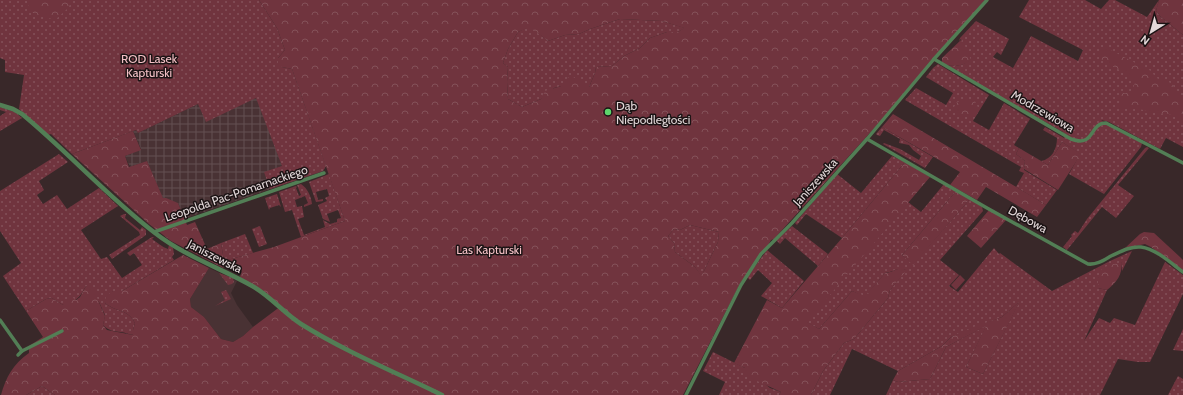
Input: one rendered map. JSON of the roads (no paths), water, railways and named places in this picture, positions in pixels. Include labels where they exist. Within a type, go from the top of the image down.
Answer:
[{"type":"street","name":"Janiszewska","points":[[686,395],[741,285],[752,267],[769,245],[792,223],[867,139],[934,59],[987,0]]},
{"type":"street","name":"Modrzewiowa","points":[[934,59],[1071,139],[1084,141],[1099,125],[1106,123],[1183,163]]},
{"type":"street","name":"Janiszewska","points":[[0,105],[13,109],[22,114],[94,181],[154,232],[195,259],[254,288],[291,317],[313,331],[442,395]]},
{"type":"street","name":"Dębowa","points":[[867,139],[1088,264],[1097,263],[1122,251],[1141,247],[1154,252],[1183,272]]},
{"type":"street","name":"Leopolda Pac-Pomarnackiego","points":[[154,232],[324,173]]},
{"type":"street","points":[[0,320],[22,351]]},
{"type":"street","points":[[18,355],[22,351],[62,331]]},
{"type":"place","name":"Dąb Niepodległości","points":[[608,112]]},
{"type":"park label","name":"ROD Lasek Kapturski","points":[[149,65]]},
{"type":"park label","name":"Las Kapturski","points":[[489,249]]}]
